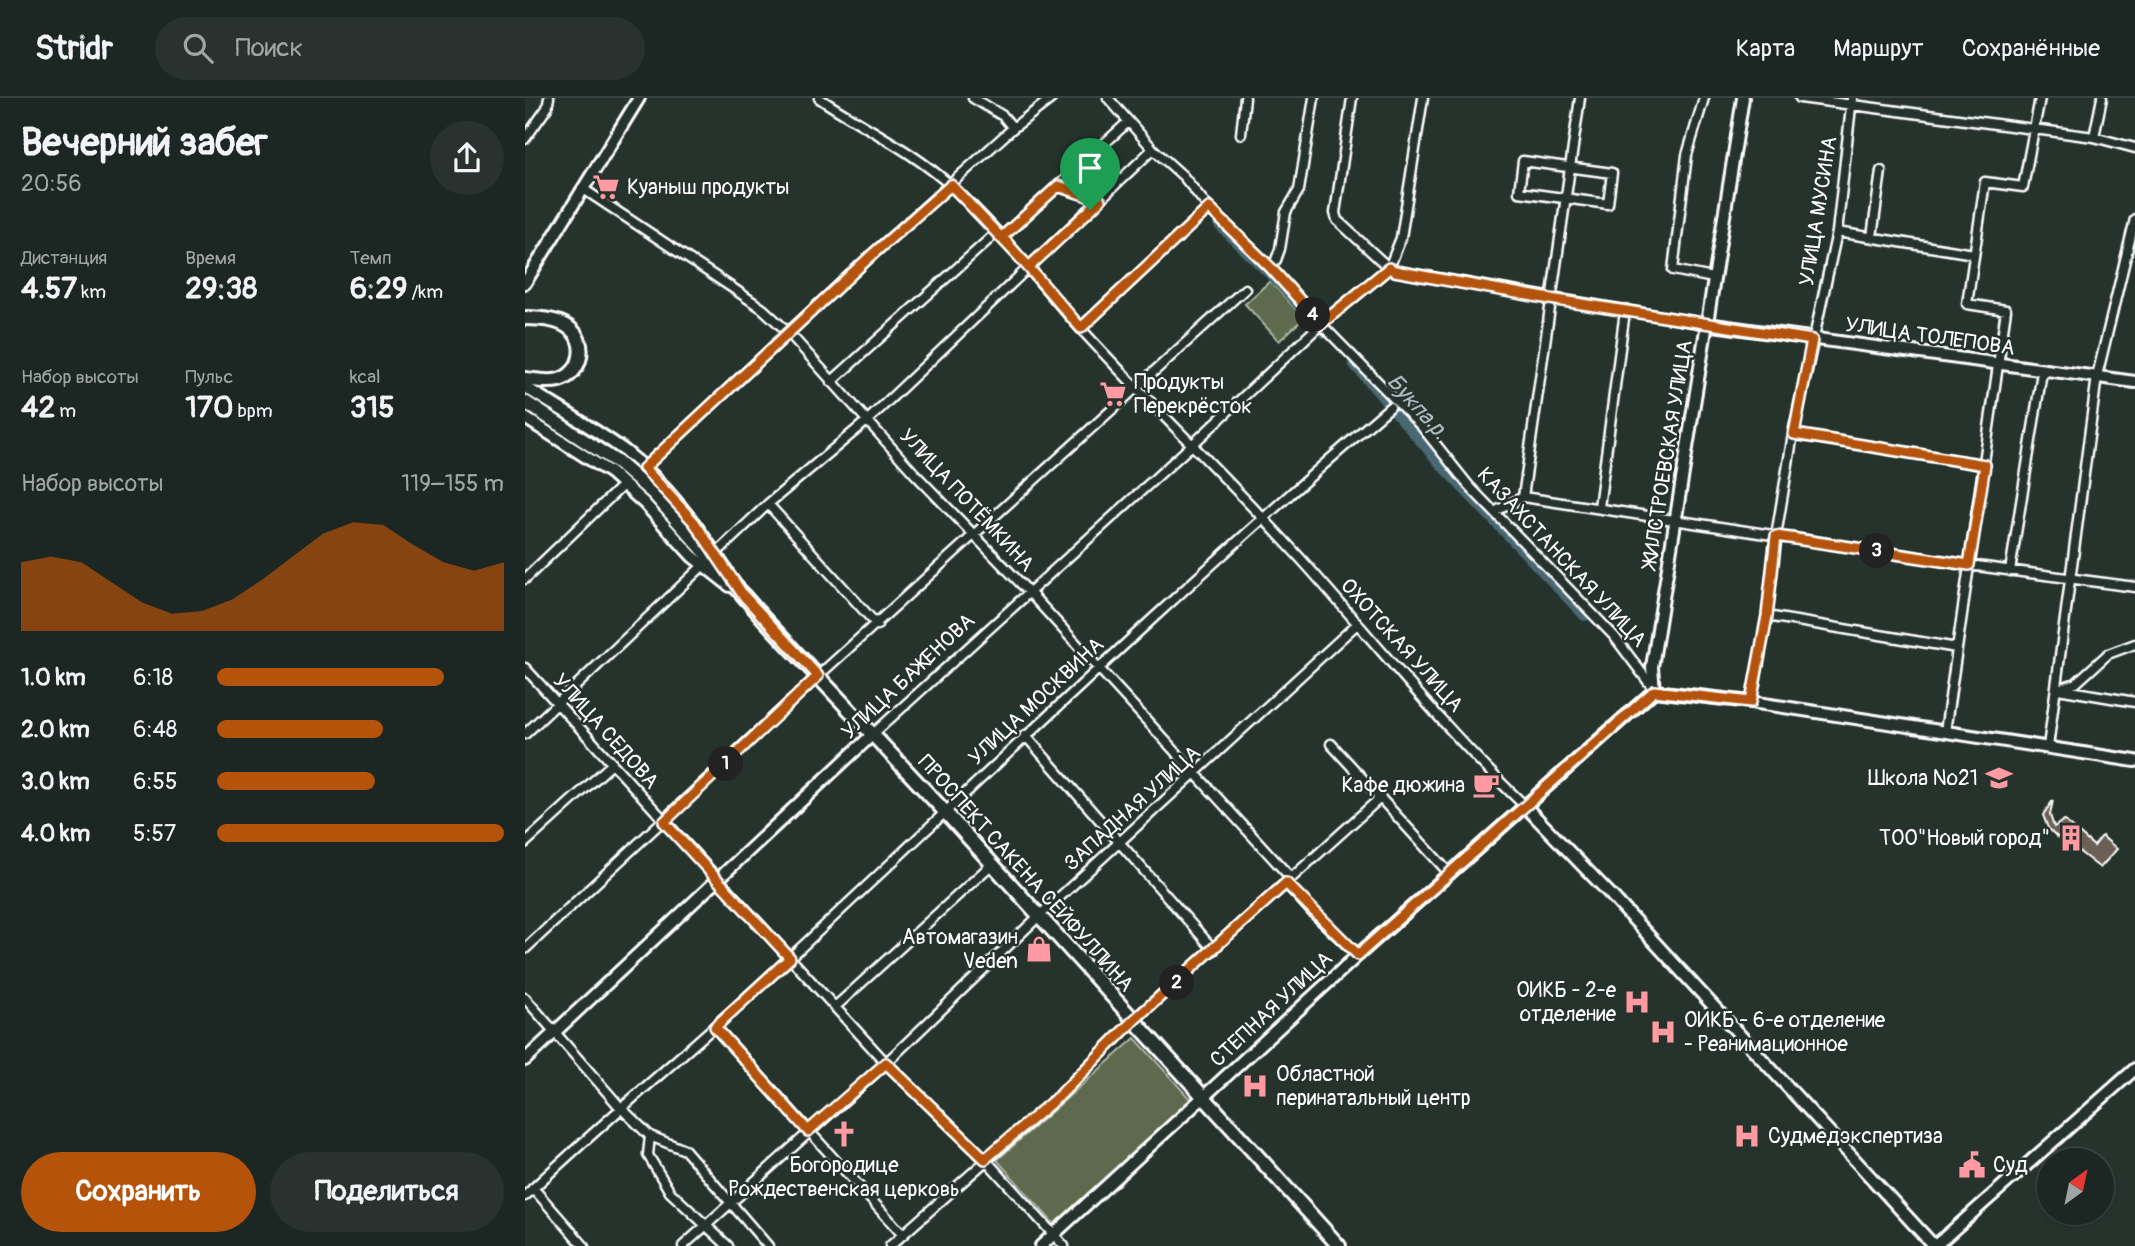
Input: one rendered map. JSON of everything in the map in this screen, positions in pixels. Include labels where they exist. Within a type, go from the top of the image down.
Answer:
[{"type":"main road","points":[[525,318],[557,322],[574,332],[579,340],[580,359],[573,372],[560,380],[525,379]]},
{"type":"main road","name":"ПРОСПЕКТ САКЕНА СЕЙФУЛЛИНА","points":[[525,402],[599,449],[654,494],[710,560],[945,812],[1339,1246]]},
{"type":"street","points":[[525,139],[547,108],[549,98]]},
{"type":"street","points":[[525,283],[639,98]]},
{"type":"street","name":"ОХОТСКАЯ УЛИЦА","points":[[819,98],[832,102],[951,185],[1029,267],[1136,387],[1262,517],[1487,770],[1612,896],[1934,1246]]},
{"type":"street","points":[[973,98],[1003,116],[1013,128]]},
{"type":"street","points":[[644,468],[1013,128],[1052,98]]},
{"type":"street","name":"КАЗАХСТАНСКАЯ УЛИЦА","points":[[1108,98],[1153,149],[1183,176],[1209,208],[1270,267],[1321,324],[1422,427],[1469,486],[1614,636],[1654,691]]},
{"type":"street","points":[[1241,134],[1245,98]]},
{"type":"street","points":[[1270,267],[1280,249],[1286,212],[1299,190],[1314,98]]},
{"type":"street","points":[[1352,98],[1335,213],[1337,220],[1389,268],[1401,238],[1423,98]]},
{"type":"street","points":[[1523,497],[1580,98]]},
{"type":"street","points":[[1704,98],[1687,155],[1673,270],[1713,278]]},
{"type":"street","name":"ЖИЛСТРОЕВСКАЯ УЛИЦА","points":[[1654,691],[1652,667],[1742,98]]},
{"type":"street","points":[[1800,98],[1852,102],[2094,137],[2135,148]]},
{"type":"street","points":[[1945,732],[2006,310],[1967,304],[1973,254],[1985,182],[2024,187],[2040,98]]},
{"type":"street","points":[[2094,137],[2102,98]]},
{"type":"street","name":"УЛИЦА МУСИНА","points":[[1751,702],[1767,616],[1776,536],[1794,434],[1836,233],[1852,102]]},
{"type":"street","points":[[831,382],[1128,122]]},
{"type":"street","points":[[525,734],[768,505],[868,420],[1153,149]]},
{"type":"street","points":[[1523,161],[1612,173],[1608,204],[1565,198],[1519,192],[1523,161]]},
{"type":"street","points":[[1872,237],[1881,171]]},
{"type":"street","points":[[1058,186],[1100,200]]},
{"type":"street","name":"УЛИЦА ПОТЁМКИНА","points":[[582,188],[737,291],[789,333],[915,474],[1029,592],[1358,955]]},
{"type":"street","points":[[1081,328],[1209,208]]},
{"type":"street","points":[[2048,747],[2058,689],[2097,376],[2135,219]]},
{"type":"street","points":[[1836,233],[1973,254]]},
{"type":"street","name":"УЛИЦА ТОЛЕПОВА","points":[[1389,268],[1550,299],[1706,324],[2042,372],[2135,382]]},
{"type":"street","name":"УЛИЦА БАЖЕНОВА","points":[[525,1060],[873,734],[1193,444],[1321,324],[1389,268]]},
{"type":"street","points":[[525,949],[818,676],[1245,289]]},
{"type":"street","points":[[1599,507],[1625,311]]},
{"type":"street","points":[[2010,571],[2042,372]]},
{"type":"street","points":[[525,387],[625,451],[644,468],[694,522],[710,560]]},
{"type":"street","name":"УЛИЦА МОСКВИНА","points":[[525,1196],[620,1107],[715,1027],[790,958],[1097,667],[1262,517],[1390,407]]},
{"type":"street","points":[[525,418],[624,484],[710,560]]},
{"type":"street","points":[[1794,434],[1985,465]]},
{"type":"street","points":[[525,579],[624,484]]},
{"type":"street","points":[[1496,511],[1523,497],[1969,565],[2135,587]]},
{"type":"street","points":[[768,505],[877,625]]},
{"type":"street","points":[[1767,616],[1957,648]]},
{"type":"street","name":"ЗАПАДНАЯ УЛИЦА","points":[[683,1246],[886,1063],[1039,916],[1357,624]]},
{"type":"street","points":[[2058,689],[2076,683],[2108,654],[2135,645]]},
{"type":"street","name":"УЛИЦА СЕДОВА","points":[[525,668],[886,1063],[985,1159],[1064,1246]]},
{"type":"street","points":[[2058,689],[2135,702]]},
{"type":"street","points":[[1654,691],[1751,702],[2135,761]]},
{"type":"street","name":"СТЕПНАЯ УЛИЦА","points":[[1041,1246],[1358,955],[1654,691]]},
{"type":"street","points":[[1025,735],[1214,950]]},
{"type":"street","points":[[1331,744],[1449,873]]},
{"type":"street","points":[[525,844],[612,764]]},
{"type":"street","points":[[890,1246],[1060,1095],[1134,1020],[1379,799]]},
{"type":"street","points":[[835,1007],[992,864]]},
{"type":"street","points":[[525,998],[620,1107],[650,1136],[685,1150],[732,1201],[768,1246]]},
{"type":"street","points":[[715,1027],[902,1235]]},
{"type":"street","points":[[1934,1246],[2135,1069]]},
{"type":"street","points":[[650,1136],[648,1155],[670,1192],[729,1246]]},
{"type":"street","points":[[533,1188],[584,1246]]},
{"type":"green space","points":[[1270,281],[1304,318],[1279,341],[1245,304]]},
{"type":"green space","points":[[1135,1038],[1191,1100],[1054,1224],[997,1160]]},
{"type":"building","name":"ТОО\"Новый город\"","points":[[2053,800],[2050,815],[2054,827],[2064,820],[2094,846],[2102,836],[2117,849],[2100,868],[2048,828],[2043,815]]},
{"type":"waterway","name":"Букпа р.","points":[[1219,224],[1277,280],[1324,332]]},
{"type":"waterway","name":"Букпа р.","points":[[1354,363],[1445,468],[1585,615]]},
{"type":"place","name":"Куаныш продукты","points":[[606,187]]},
{"type":"place","name":"Продукты Перекрёсток","points":[[1113,394]]},
{"type":"place","name":"Школа №21","points":[[1999,778]]},
{"type":"place","name":"Кафе дюжина","points":[[1486,785]]},
{"type":"place","name":"ТОО\"Новый город\"","points":[[2071,838]]},
{"type":"place","name":"Автомагазин Veden","points":[[1039,949]]},
{"type":"place","name":"ОИКБ - 2-е отделение","points":[[1637,1002]]},
{"type":"place","name":"ОИКБ - 6-е отделение - Реанимационное","points":[[1663,1032]]},
{"type":"place","name":"Областной перинатальный центр","points":[[1255,1086]]},
{"type":"place","name":"Богородице Рождественская церковь","points":[[844,1134]]},
{"type":"place","name":"Судмедэкспертиза","points":[[1747,1136]]},
{"type":"place","name":"Суд","points":[[1972,1165]]},
{"type":"route","points":[[1090,210],[1029,267],[951,185],[874,253],[644,468],[694,522],[743,595],[818,676],[664,822],[790,958],[715,1027],[808,1131],[886,1063],[985,1159],[1060,1095],[1134,1020],[1286,883],[1358,955],[1654,691],[1751,702],[1767,616],[1776,536],[1969,565],[1985,465],[1794,434],[1812,340],[1550,299],[1389,268],[1321,324],[1270,267],[1209,208],[1081,328],[1029,267],[1002,237],[1058,186],[1100,200],[1090,210]]}]
